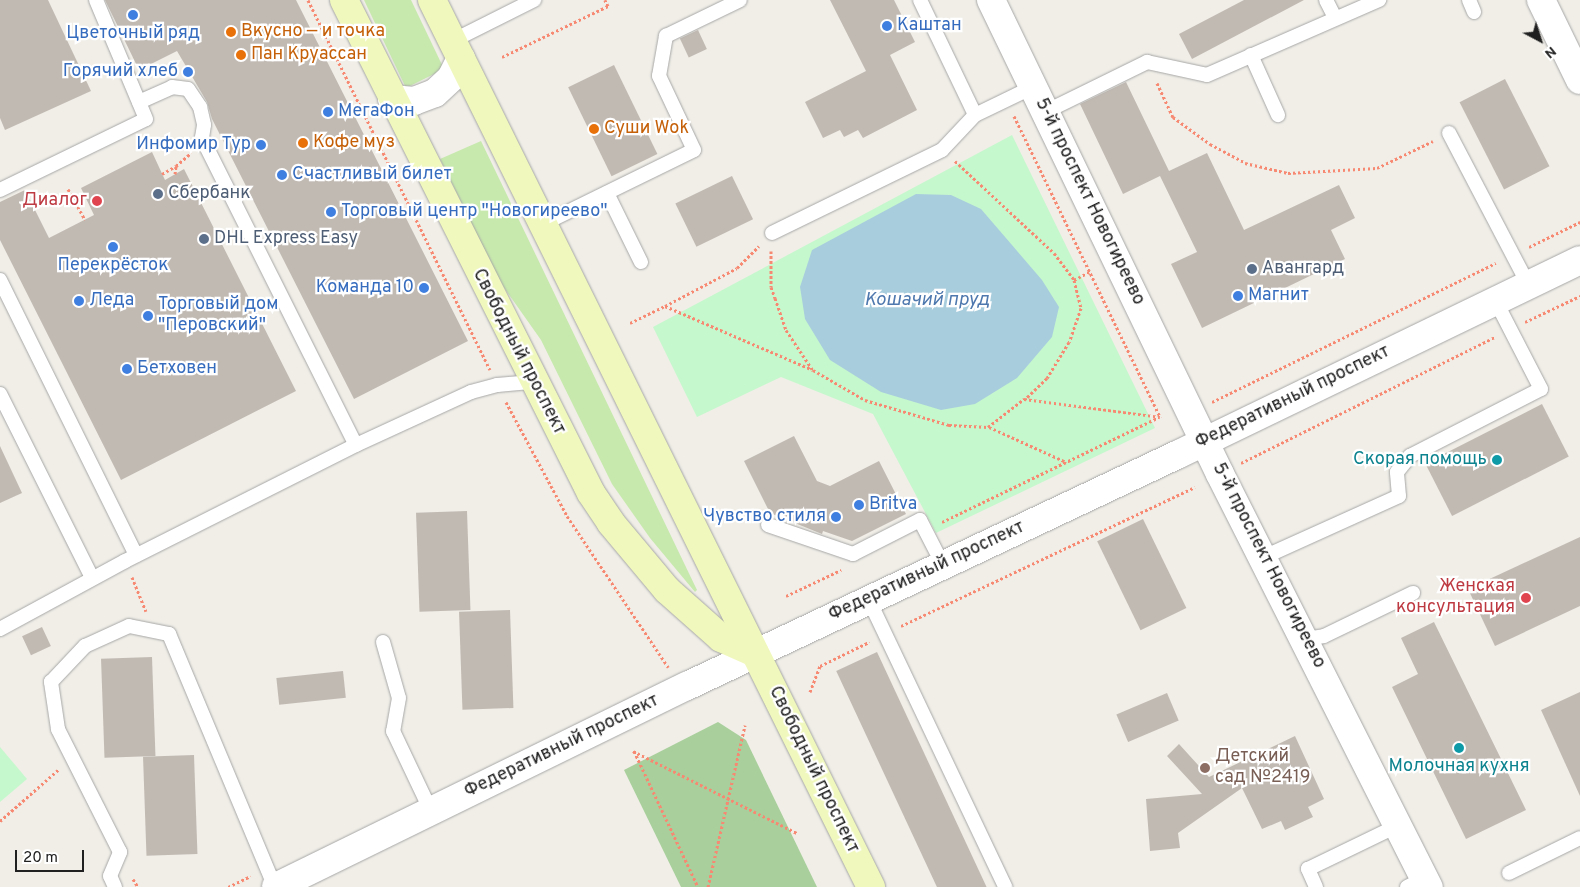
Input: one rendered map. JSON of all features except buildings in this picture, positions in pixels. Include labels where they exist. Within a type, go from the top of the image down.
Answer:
[{"type":"main road","name":"Свободный проспект","points":[[344,0],[533,382],[591,493],[633,551],[699,621],[721,638],[755,653]]},
{"type":"main road","name":"Свободный проспект","points":[[432,0],[871,887]]},
{"type":"street","name":"5-й проспект Новогиреево","points":[[991,0],[1204,442],[1306,639],[1399,825],[1420,884]]},
{"type":"street","points":[[1541,0],[1580,80]]},
{"type":"street","points":[[392,99],[414,101],[435,93],[452,78],[456,49]]},
{"type":"street","name":"Федеративный проспект","points":[[275,887],[755,653],[1204,442],[1580,260]]},
{"type":"lane","points":[[0,190],[146,118],[96,0]]},
{"type":"lane","points":[[456,49],[534,0]]},
{"type":"lane","points":[[543,224],[694,150],[659,76],[666,36],[740,0]]},
{"type":"lane","points":[[920,0],[975,115]]},
{"type":"lane","points":[[1326,0],[1335,18]]},
{"type":"lane","points":[[1045,112],[1147,62],[1207,75],[1379,0]]},
{"type":"lane","points":[[1251,55],[1278,114]]},
{"type":"lane","points":[[139,102],[172,87],[188,89],[200,107],[204,125],[202,138],[356,445]]},
{"type":"lane","points":[[772,233],[942,150],[975,115],[1033,87]]},
{"type":"lane","points":[[1449,133],[1510,256],[1528,284]]},
{"type":"lane","points":[[607,193],[641,262]]},
{"type":"lane","points":[[0,280],[131,558]]},
{"type":"lane","points":[[1264,557],[1399,496],[1397,472],[1410,456],[1541,389],[1495,300]]},
{"type":"lane","points":[[0,629],[92,578],[356,445],[471,392],[497,385],[533,382]]},
{"type":"lane","points":[[0,394],[92,578]]},
{"type":"lane","points":[[768,525],[853,554],[920,520],[943,565]]},
{"type":"lane","points":[[1306,639],[1324,636],[1413,593]]},
{"type":"lane","points":[[868,600],[1005,887]]},
{"type":"lane","points":[[116,887],[110,876],[120,852],[58,729],[52,682],[85,646],[130,626],[168,634],[275,887]]},
{"type":"lane","points":[[383,642],[399,698],[393,731],[431,811]]},
{"type":"lane","points":[[1316,887],[1308,869],[1399,825]]},
{"type":"lane","points":[[1509,873],[1580,838]]},
{"type":"path","points":[[308,0],[497,385],[567,516],[664,664]]},
{"type":"path","points":[[502,57],[608,6],[606,0]]},
{"type":"path","points":[[1147,62],[1173,117],[1210,144],[1245,163],[1288,172],[1377,168],[1449,133]]},
{"type":"path","points":[[1006,100],[1160,417]]},
{"type":"path","points":[[162,174],[176,166],[202,138]]},
{"type":"path","points":[[942,150],[984,185],[1054,254],[1074,280],[1081,308],[1070,342],[1047,378],[988,427]]},
{"type":"path","points":[[175,174],[176,166]]},
{"type":"path","points":[[68,189],[85,220]]},
{"type":"path","points":[[1209,403],[1580,222]]},
{"type":"path","points":[[630,323],[737,268],[772,233]]},
{"type":"path","points":[[772,233],[771,287],[786,330],[813,370]]},
{"type":"path","points":[[1074,280],[1089,272]]},
{"type":"path","points":[[1238,465],[1580,296]]},
{"type":"path","points":[[665,306],[813,370],[865,400],[949,426],[988,427],[1066,462]]},
{"type":"path","points":[[1024,399],[1160,417]]},
{"type":"path","points":[[925,530],[1160,417]]},
{"type":"path","points":[[810,692],[820,666],[1196,487]]},
{"type":"path","points":[[131,558],[154,631]]},
{"type":"path","points":[[786,596],[847,567]]},
{"type":"path","points":[[708,887],[745,725]]},
{"type":"path","points":[[698,887],[634,751],[797,833]]},
{"type":"path","points":[[0,820],[72,757]]},
{"type":"path","points":[[228,887],[251,876]]},
{"type":"green space","points":[[364,0],[411,0],[444,69],[406,88]]},
{"type":"green space","points":[[1012,135],[1155,428],[936,533],[873,414],[781,377],[697,417],[653,327]]},
{"type":"green space","points":[[481,141],[697,590],[695,592],[650,538],[612,484],[541,340],[500,282],[440,159]]},
{"type":"green space","points":[[718,722],[746,740],[817,887],[681,887],[624,770]]},
{"type":"green space","points":[[0,747],[27,779],[0,802]]},
{"type":"water","name":"Кошачий пруд","points":[[916,194],[951,195],[981,209],[1042,280],[1059,307],[1052,337],[1017,378],[975,404],[941,410],[881,392],[830,360],[805,319],[800,287],[812,250]]},
{"type":"place","name":"Цветочный ряд","points":[[133,15]]},
{"type":"place","name":"Каштан","points":[[887,26]]},
{"type":"place","name":"Вкусно — и точка","points":[[231,32]]},
{"type":"place","name":"Пан Круассан","points":[[241,55]]},
{"type":"place","name":"Горячий хлеб","points":[[188,72]]},
{"type":"place","name":"МегаФон","points":[[328,112]]},
{"type":"place","name":"Суши Wok","points":[[594,129]]},
{"type":"place","name":"Кофе муз","points":[[303,143]]},
{"type":"place","name":"Инфомир Тур","points":[[261,145]]},
{"type":"place","name":"Счастливый билет","points":[[282,175]]},
{"type":"place","name":"Сбербанк","points":[[158,194]]},
{"type":"place","name":"Диалог","points":[[97,201]]},
{"type":"place","name":"Торговый центр \"Новогиреево\"","points":[[331,212]]},
{"type":"place","name":"DHL Express Easy","points":[[204,239]]},
{"type":"place","name":"Перекрёсток","points":[[113,247]]},
{"type":"place","name":"Авангард","points":[[1252,269]]},
{"type":"place","name":"Команда 10","points":[[424,288]]},
{"type":"place","name":"Магнит","points":[[1238,296]]},
{"type":"place","name":"Леда","points":[[79,301]]},
{"type":"place","name":"Торговый дом \"Перовский\"","points":[[148,316]]},
{"type":"place","name":"Бетховен","points":[[127,369]]},
{"type":"place","name":"Скорая помощь","points":[[1497,460]]},
{"type":"place","name":"Britva","points":[[859,505]]},
{"type":"place","name":"Чувство стиля","points":[[836,517]]},
{"type":"place","name":"Женская консультация","points":[[1526,598]]},
{"type":"place","name":"Молочная кухня","points":[[1459,748]]},
{"type":"place","name":"Детский сад №2419","points":[[1205,768]]}]
